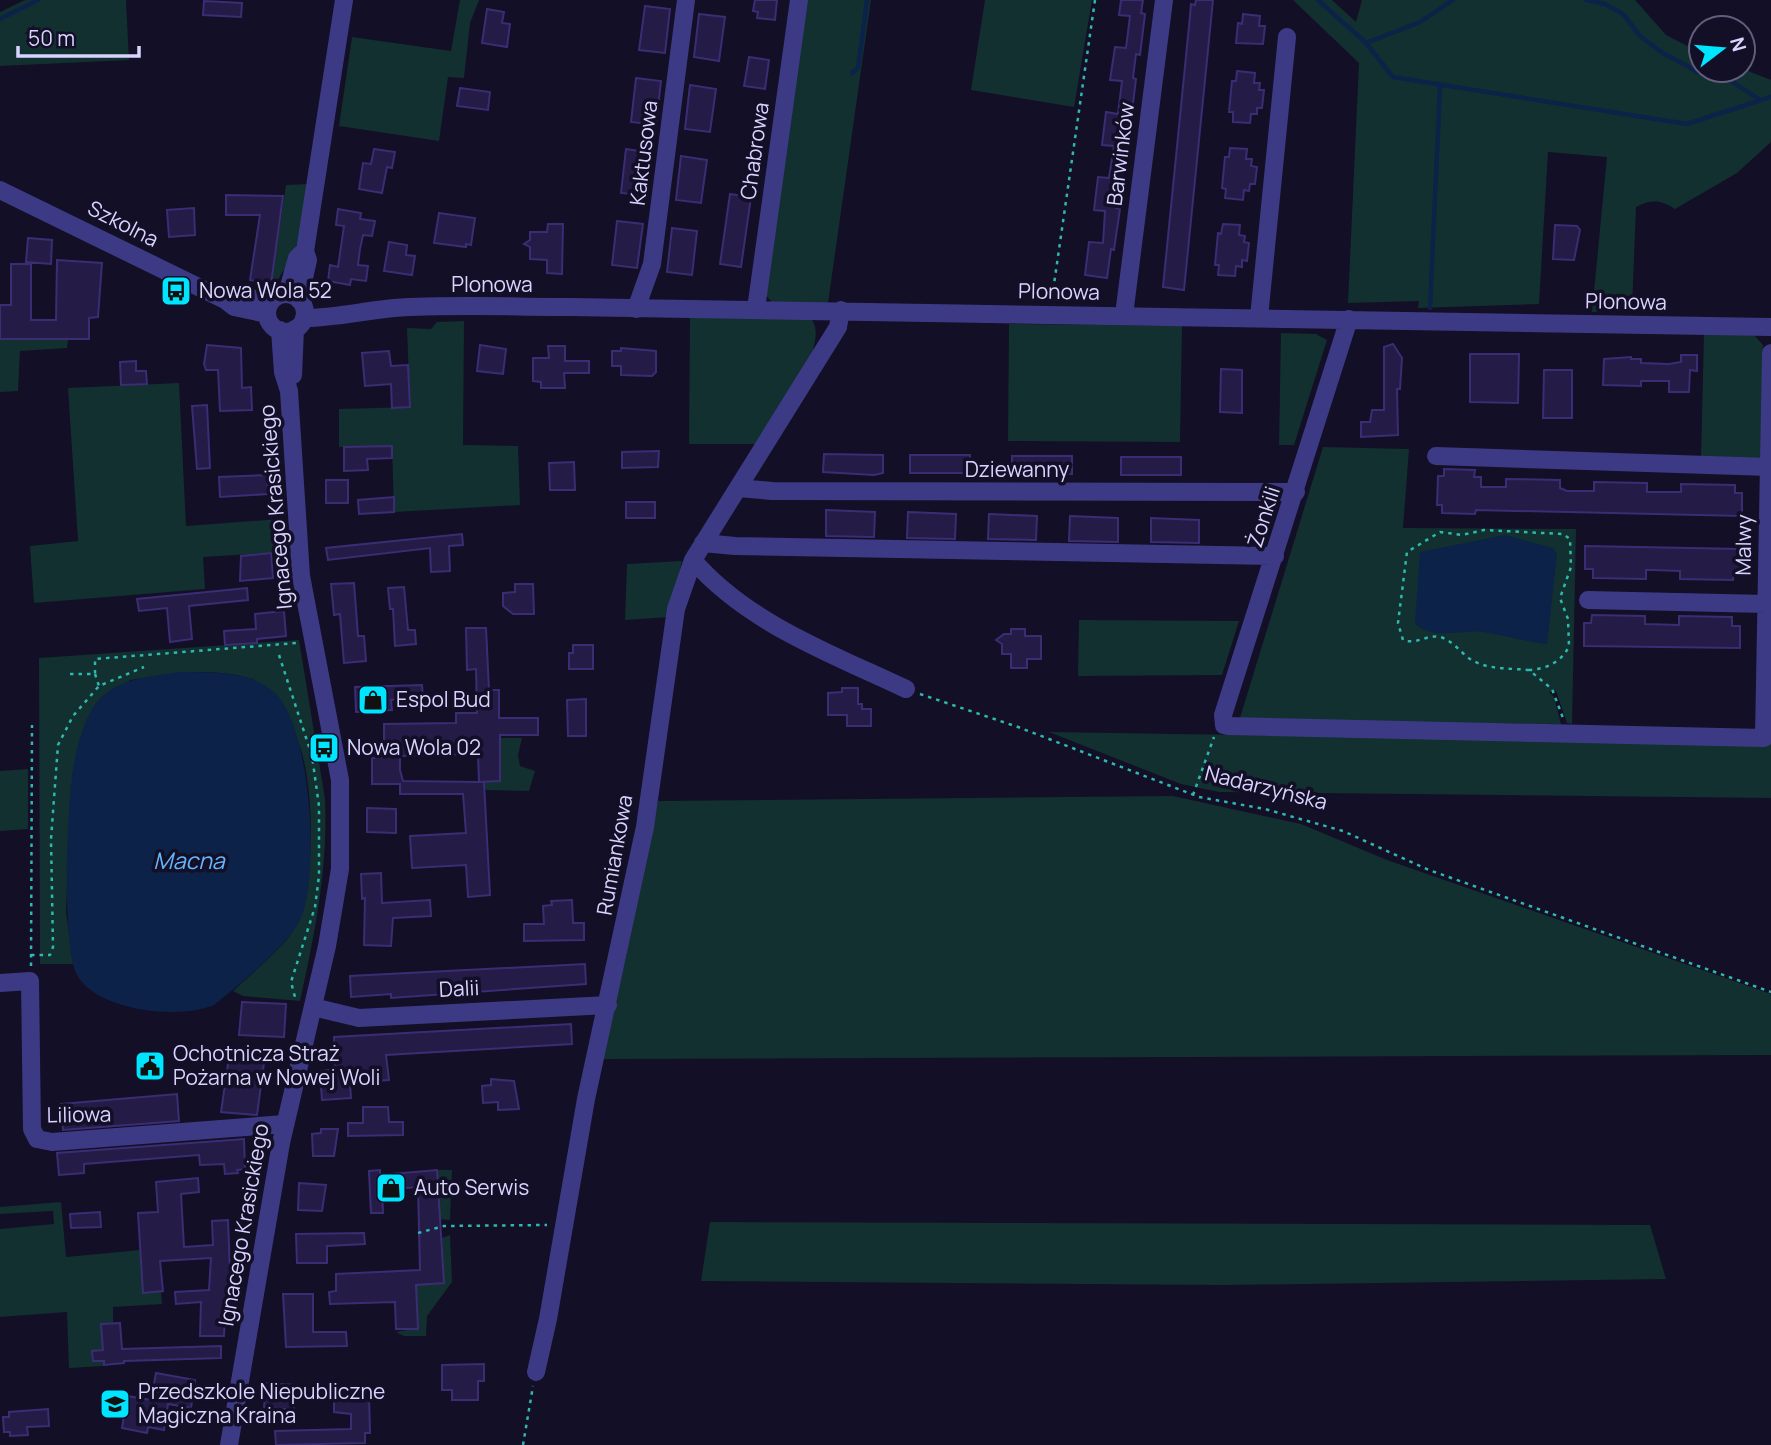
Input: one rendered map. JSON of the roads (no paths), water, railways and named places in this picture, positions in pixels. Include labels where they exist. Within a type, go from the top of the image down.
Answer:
[{"type":"street","name":"Ignacego Krasickiego","points":[[229,1445],[285,1124],[308,1005],[340,869],[342,817],[335,748],[301,576],[289,391],[292,384],[288,312],[308,260],[305,251],[344,0]]},
{"type":"street","name":"Kaktusowa","points":[[635,309],[652,264],[686,0]]},
{"type":"street","name":"Chabrowa","points":[[755,309],[799,0]]},
{"type":"street","name":"Barwinków","points":[[1124,315],[1164,0]]},
{"type":"street","points":[[1259,317],[1287,37]]},
{"type":"street","name":"Szkolna","points":[[0,190],[225,300],[234,295],[288,312]]},
{"type":"street","name":"Plonowa","points":[[288,312],[341,317],[347,312],[393,308],[755,309],[1771,327]]},
{"type":"street","name":"Rumiankowa","points":[[536,1372],[548,1320],[586,1099],[645,827],[676,609],[693,560],[838,327],[841,310]]},
{"type":"street","name":"Żonkili","points":[[1349,319],[1225,724],[1565,734]]},
{"type":"street","name":"Malwy","points":[[1565,734],[1764,738],[1768,643],[1766,604],[1771,353]]},
{"type":"street","points":[[1436,456],[1769,467]]},
{"type":"street","name":"Dziewanny","points":[[738,488],[786,491],[1296,492]]},
{"type":"street","points":[[704,543],[735,546],[1275,556]]},
{"type":"street","points":[[693,560],[723,592],[763,619],[906,688]]},
{"type":"street","points":[[1587,600],[1766,604]]},
{"type":"street","name":"Liliowa","points":[[0,983],[30,981],[32,1129],[37,1139],[52,1142],[285,1124]]},
{"type":"street","name":"Dalii","points":[[308,1005],[359,1017],[608,1005]]},
{"type":"water","points":[[1505,535],[1553,548],[1557,555],[1547,644],[1474,631],[1431,632],[1415,624],[1420,552]]},
{"type":"water","name":"Macna","points":[[179,672],[229,674],[253,680],[275,693],[287,710],[297,737],[309,806],[310,876],[298,924],[282,945],[259,967],[214,1005],[181,1012],[161,1012],[120,1004],[102,997],[87,987],[77,975],[72,959],[67,904],[69,807],[77,748],[96,703],[113,688],[123,684],[145,677]]},
{"type":"waterway","points":[[0,19],[38,0]]},
{"type":"waterway","points":[[852,73],[858,68],[867,0]]},
{"type":"waterway","points":[[1318,0],[1366,43],[1393,77],[1687,124],[1771,97]]},
{"type":"waterway","points":[[1366,43],[1420,22],[1453,0]]},
{"type":"waterway","points":[[1586,0],[1605,4],[1623,14],[1641,37],[1663,53],[1711,79],[1730,80],[1760,100]]},
{"type":"waterway","points":[[1430,308],[1440,86]]},
{"type":"place","name":"Nowa Wola 52","points":[[176,291]]},
{"type":"place","name":"Espol Bud","points":[[373,700]]},
{"type":"place","name":"Nowa Wola 02","points":[[324,748]]},
{"type":"place","name":"Ochotnicza Straż Pożarna w Nowej Woli","points":[[150,1066]]},
{"type":"place","name":"Auto Serwis","points":[[391,1188]]},
{"type":"place","name":"Przedszkole Niepubliczne Magiczna Kraina","points":[[115,1404]]}]
